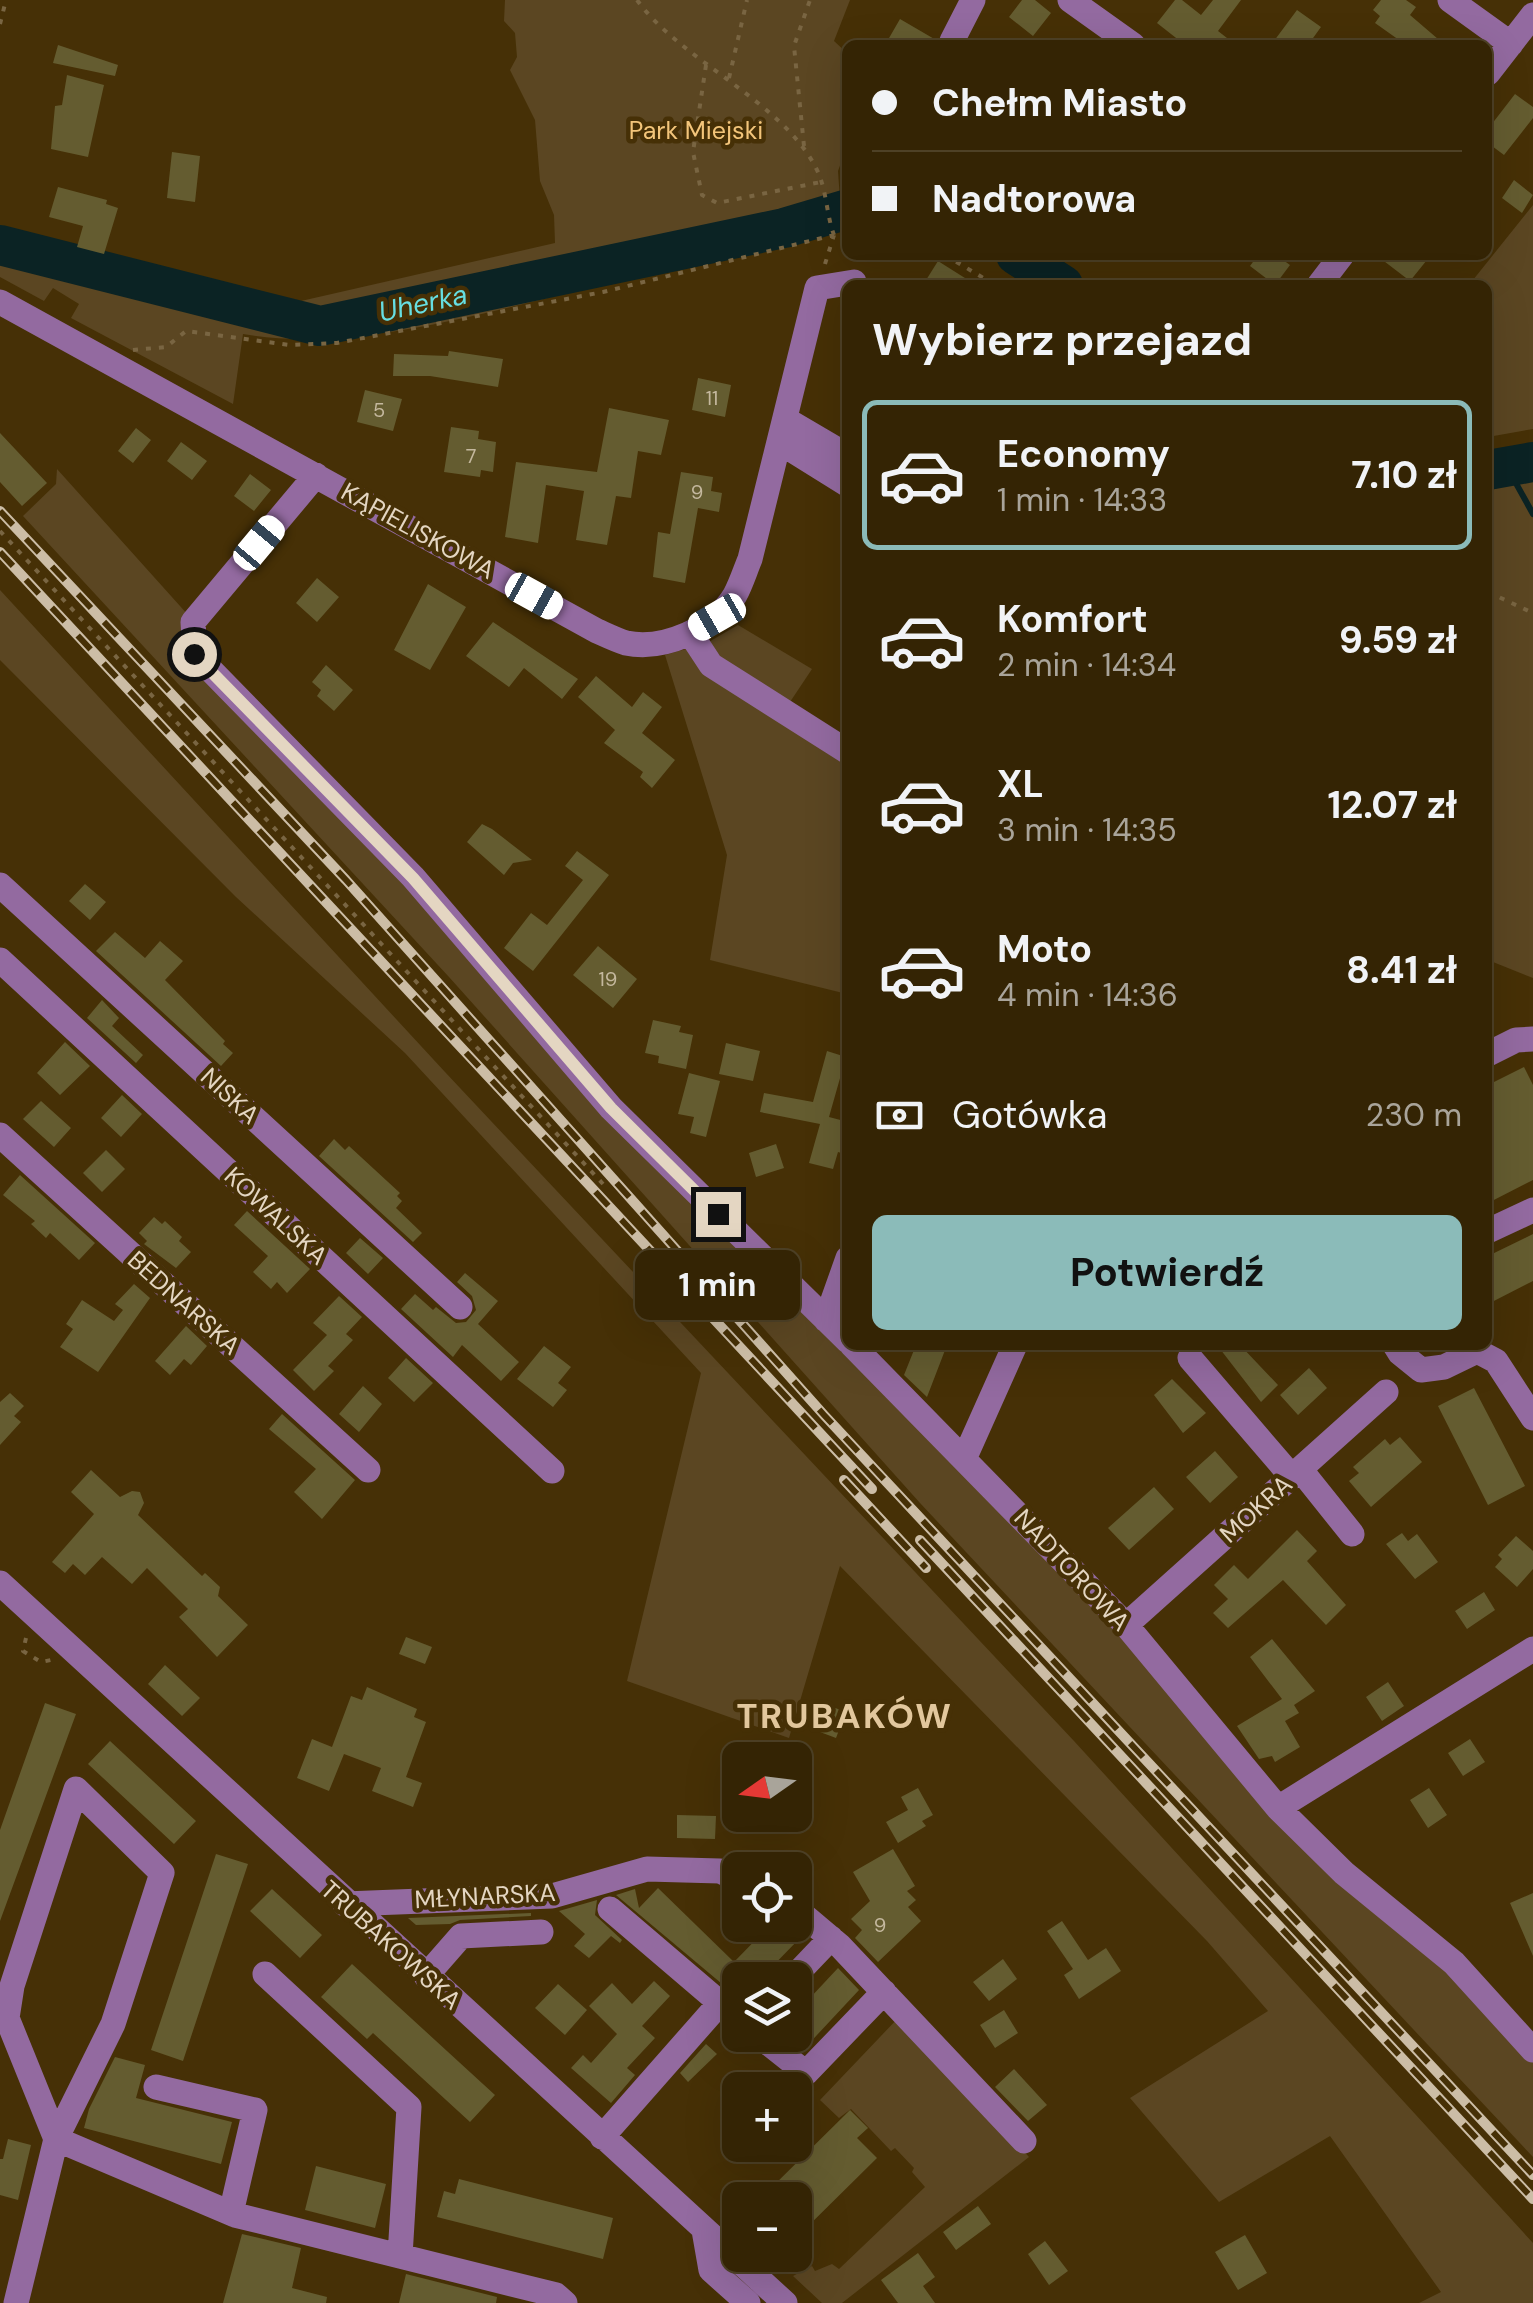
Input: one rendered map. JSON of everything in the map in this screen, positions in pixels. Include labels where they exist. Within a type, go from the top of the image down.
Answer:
[{"type":"street","points":[[953,40],[973,0]]},
{"type":"street","points":[[1070,0],[1126,40]]},
{"type":"street","points":[[1450,0],[1511,44]]},
{"type":"street","points":[[1492,68],[1533,15]]},
{"type":"street","points":[[1323,280],[1338,260]]},
{"type":"street","name":"KĄPIELISKOWA","points":[[0,302],[597,631],[628,643],[657,642],[690,633],[717,617],[734,597],[750,559],[817,288],[842,284]]},
{"type":"street","points":[[782,430],[842,454]]},
{"type":"street","points":[[782,430],[842,480]]},
{"type":"street","name":"NADTOROWA","points":[[316,475],[193,622],[194,654],[413,878],[611,1108],[842,1335]]},
{"type":"street","points":[[690,633],[711,665],[842,748]]},
{"type":"street","name":"NISKA","points":[[0,885],[460,1307]]},
{"type":"street","name":"KOWALSKA","points":[[0,960],[552,1471]]},
{"type":"street","points":[[1492,1052],[1516,1040],[1533,1039]]},
{"type":"street","name":"BEDNARSKA","points":[[0,1136],[368,1470]]},
{"type":"street","points":[[1492,1229],[1533,1210]]},
{"type":"street","points":[[826,1320],[842,1275]]},
{"type":"street","name":"NADTOROWA","points":[[857,1350],[966,1457],[1126,1626],[1278,1808],[1344,1872],[1454,1963],[1533,2050]]},
{"type":"street","points":[[966,1457],[1012,1350]]},
{"type":"street","points":[[1398,1350],[1421,1370],[1444,1367],[1477,1351],[1496,1361],[1533,1418]]},
{"type":"street","points":[[1190,1358],[1352,1534]]},
{"type":"street","name":"MOKRA","points":[[1126,1626],[1386,1392]]},
{"type":"street","name":"TRUBAKOWSKA","points":[[0,1583],[345,1904],[785,2303]]},
{"type":"street","points":[[1278,1808],[1533,1649]]},
{"type":"street","points":[[16,2303],[56,2139],[113,2024],[162,1872],[76,1788],[12,1986],[7,2018],[56,2139],[231,2213],[556,2295],[565,2303]]},
{"type":"street","name":"MŁYNARSKA","points":[[345,1904],[552,1896],[647,1870],[722,1872]]},
{"type":"street","points":[[610,1909],[722,2004]]},
{"type":"street","points":[[812,1922],[884,1992],[1024,2142]]},
{"type":"street","points":[[426,1976],[461,1936],[541,1932]]},
{"type":"street","points":[[809,1962],[832,1938]]},
{"type":"street","points":[[264,1974],[409,2108],[400,2256]]},
{"type":"street","points":[[779,2052],[806,2073],[884,1992]]},
{"type":"street","points":[[602,2136],[722,2019]]},
{"type":"street","points":[[156,2087],[255,2110],[231,2213]]},
{"type":"street","points":[[704,2230],[711,2270],[748,2303]]},
{"type":"path","points":[[0,22],[6,0]]},
{"type":"path","points":[[637,0],[649,15],[804,149],[821,182],[834,235]]},
{"type":"path","points":[[728,80],[747,0]]},
{"type":"path","points":[[804,149],[794,46],[810,0]]},
{"type":"path","points":[[707,63],[693,152],[702,195],[717,203],[821,182]]},
{"type":"path","points":[[124,352],[147,346],[166,347],[186,331],[289,345],[337,343],[603,292],[842,236]]},
{"type":"path","points":[[954,260],[988,280]]},
{"type":"path","points":[[0,531],[603,1184]]},
{"type":"path","points":[[1492,594],[1533,613]]},
{"type":"path","points":[[26,1652],[40,1662]]},
{"type":"green space","name":"Park Miejski","points":[[505,0],[850,0],[834,41],[842,48],[842,160],[838,171],[842,228],[413,328],[326,339],[243,334],[233,404],[71,318],[79,304],[53,288],[44,301],[0,277],[0,238],[251,298],[254,291],[301,301],[555,243],[554,215],[540,181],[535,120],[510,70],[517,57],[515,33],[504,21]]},
{"type":"green space","points":[[1533,205],[1533,429],[1492,436],[1492,280],[1473,280]]},
{"type":"green space","points":[[57,469],[189,616],[195,654],[539,1026],[842,1340],[842,1350],[852,1350],[1452,1971],[1533,2060],[1533,2157],[920,1503],[449,977],[23,516],[56,484]]},
{"type":"green space","points":[[1533,476],[1533,978],[1492,962],[1492,483]]},
{"type":"green space","points":[[0,590],[445,1072],[1074,1741],[1533,2243],[1533,2303],[1419,2303],[1441,2292],[1330,2136],[1219,2202],[1130,2098],[1268,2011],[1207,1941],[840,1566],[789,1738],[627,1681],[701,1373],[405,1053],[236,897],[0,660]]},
{"type":"green space","points":[[738,625],[812,669],[786,708],[842,744],[842,993],[710,960],[727,855],[665,655],[707,643]]},
{"type":"green space","points":[[900,2016],[1029,2157],[842,2303],[822,2303],[793,2276],[812,2272],[812,2266],[815,2271],[832,2264],[839,2269],[925,2187],[912,2172],[914,2168],[895,2148],[891,2151],[851,2109],[839,2118],[820,2100]]},
{"type":"building","points":[[1022,0],[1035,0],[1051,13],[1033,36],[1009,17]]},
{"type":"building","points":[[1175,0],[1182,0],[1201,15],[1213,0],[1241,0],[1218,31],[1230,40],[1179,40],[1157,23]]},
{"type":"building","points":[[1381,0],[1406,0],[1416,7],[1410,15],[1439,40],[1399,40],[1375,23],[1380,16],[1373,10]]},
{"type":"building","points":[[1297,10],[1321,27],[1312,40],[1275,40]]},
{"type":"building","points":[[900,19],[936,40],[888,40]]},
{"type":"building","points":[[58,45],[118,65],[115,76],[53,63]]},
{"type":"building","points":[[67,75],[104,85],[88,157],[51,149],[55,106],[62,105]]},
{"type":"building","points":[[1515,94],[1533,107],[1533,118],[1504,155],[1492,146],[1492,124]]},
{"type":"building","points":[[172,152],[200,156],[195,202],[167,198]]},
{"type":"building","points":[[1514,180],[1533,195],[1522,213],[1502,198]]},
{"type":"building","points":[[58,187],[107,200],[106,204],[118,208],[104,254],[77,247],[83,226],[49,217]]},
{"type":"building","points":[[1254,260],[1283,260],[1290,265],[1279,280],[1268,280],[1250,266]]},
{"type":"building","points":[[1383,260],[1427,260],[1409,280]]},
{"type":"building","points":[[938,261],[968,280],[926,280]]},
{"type":"building","points":[[449,351],[503,359],[498,387],[430,376],[393,376],[394,354],[448,356]]},
{"type":"building","points":[[698,378],[731,385],[725,417],[692,410]]},
{"type":"building","points":[[365,390],[402,399],[393,431],[357,422]]},
{"type":"building","points":[[609,408],[669,420],[661,455],[638,451],[631,498],[616,496],[607,545],[576,540],[584,491],[546,485],[538,543],[505,537],[516,462],[597,472]]},
{"type":"building","points":[[451,427],[479,431],[478,439],[496,442],[493,472],[481,470],[480,477],[444,472]]},
{"type":"building","points":[[136,428],[151,440],[133,463],[118,451]]},
{"type":"building","points":[[0,433],[47,483],[22,506],[0,482]]},
{"type":"building","points":[[181,442],[207,461],[192,480],[167,461]]},
{"type":"building","points":[[681,472],[713,477],[711,491],[722,493],[719,512],[698,508],[685,583],[653,577],[658,532],[670,534]]},
{"type":"building","points":[[250,474],[271,490],[254,511],[234,496]]},
{"type":"building","points":[[317,578],[339,597],[317,622],[296,603]]},
{"type":"building","points":[[428,584],[466,607],[430,670],[394,650]]},
{"type":"building","points":[[493,622],[578,679],[562,699],[524,668],[509,687],[466,656]]},
{"type":"building","points":[[326,665],[353,690],[334,711],[317,696],[321,690],[312,682]]},
{"type":"building","points":[[596,676],[632,707],[643,692],[662,707],[642,733],[675,760],[652,788],[640,777],[643,772],[604,743],[615,730],[578,697]]},
{"type":"building","points":[[482,824],[532,860],[513,863],[504,875],[467,842]]},
{"type":"building","points":[[577,851],[609,875],[533,971],[504,948],[531,913],[547,925],[583,880],[565,866]]},
{"type":"building","points":[[85,884],[106,902],[90,920],[69,901]]},
{"type":"building","points":[[115,932],[145,958],[160,941],[183,961],[165,980],[233,1053],[221,1066],[96,951]]},
{"type":"building","points":[[598,946],[637,979],[613,1008],[573,975]]},
{"type":"building","points":[[102,1000],[119,1018],[112,1026],[143,1055],[136,1063],[87,1018]]},
{"type":"building","points":[[653,1020],[681,1026],[679,1032],[693,1035],[686,1069],[658,1063],[659,1056],[645,1053]]},
{"type":"building","points":[[65,1042],[90,1066],[60,1095],[37,1073]]},
{"type":"building","points":[[726,1043],[760,1051],[753,1081],[719,1074]]},
{"type":"building","points":[[827,1051],[842,1056],[842,1071],[829,1117],[842,1120],[842,1153],[838,1152],[833,1169],[809,1163],[820,1124],[760,1112],[764,1093],[813,1102]]},
{"type":"building","points":[[1524,1067],[1533,1085],[1533,1180],[1492,1201],[1492,1083]]},
{"type":"building","points":[[689,1073],[720,1081],[706,1137],[690,1133],[694,1117],[678,1114]]},
{"type":"building","points":[[122,1095],[142,1114],[121,1137],[101,1118]]},
{"type":"building","points":[[41,1101],[71,1128],[54,1147],[23,1119]]},
{"type":"building","points":[[334,1139],[345,1150],[349,1146],[400,1193],[397,1196],[402,1201],[396,1208],[422,1233],[413,1242],[319,1156]]},
{"type":"building","points":[[776,1144],[784,1168],[756,1177],[749,1153]]},
{"type":"building","points":[[106,1150],[125,1169],[102,1192],[83,1173]]},
{"type":"building","points":[[20,1175],[95,1243],[79,1260],[50,1233],[46,1238],[31,1224],[35,1221],[3,1195]]},
{"type":"building","points":[[247,1211],[310,1269],[287,1293],[277,1282],[271,1289],[253,1272],[268,1256],[234,1225]]},
{"type":"building","points":[[154,1217],[162,1224],[165,1221],[182,1237],[179,1241],[191,1252],[176,1268],[144,1244],[147,1241],[139,1233]]},
{"type":"building","points":[[1533,1234],[1533,1281],[1492,1302],[1492,1254]]},
{"type":"building","points":[[360,1238],[383,1258],[368,1274],[346,1253]]},
{"type":"building","points":[[465,1273],[498,1301],[478,1324],[519,1362],[501,1381],[462,1345],[453,1357],[401,1309],[415,1294],[456,1323],[466,1322],[476,1310],[472,1296],[457,1282]]},
{"type":"building","points":[[134,1284],[150,1298],[98,1372],[60,1347],[73,1329],[66,1324],[82,1300],[114,1321],[123,1310],[115,1304]]},
{"type":"building","points":[[339,1296],[362,1317],[346,1334],[353,1340],[328,1366],[334,1371],[314,1391],[293,1370],[327,1335],[313,1323]]},
{"type":"building","points":[[186,1326],[207,1346],[191,1365],[184,1359],[170,1375],[155,1361]]},
{"type":"building","points":[[544,1346],[571,1367],[558,1383],[567,1390],[553,1407],[517,1379]]},
{"type":"building","points":[[914,1350],[945,1350],[927,1397],[904,1375]]},
{"type":"building","points":[[1221,1350],[1245,1350],[1278,1385],[1261,1402]]},
{"type":"building","points":[[406,1358],[433,1383],[414,1402],[388,1378]]},
{"type":"building","points":[[1309,1368],[1327,1388],[1298,1415],[1280,1395]]},
{"type":"building","points":[[1172,1379],[1206,1413],[1183,1433],[1154,1395]]},
{"type":"building","points":[[363,1386],[382,1404],[359,1432],[339,1414]]},
{"type":"building","points":[[1474,1388],[1525,1486],[1488,1505],[1438,1406]]},
{"type":"building","points":[[10,1393],[24,1406],[14,1416],[21,1422],[0,1445],[0,1402]]},
{"type":"building","points":[[282,1414],[355,1480],[322,1519],[294,1492],[316,1469],[269,1429]]},
{"type":"building","points":[[1400,1437],[1422,1462],[1371,1507],[1349,1481],[1359,1473],[1353,1467],[1385,1439],[1390,1445]]},
{"type":"building","points":[[1215,1451],[1238,1477],[1210,1503],[1186,1477]]},
{"type":"building","points":[[91,1470],[120,1497],[140,1492],[144,1503],[138,1515],[202,1576],[205,1573],[220,1587],[218,1596],[248,1625],[217,1657],[179,1617],[188,1609],[147,1568],[132,1584],[102,1557],[85,1575],[73,1564],[65,1573],[52,1562],[94,1514],[71,1492]]},
{"type":"building","points":[[1154,1487],[1174,1509],[1129,1550],[1108,1528]]},
{"type":"building","points":[[1297,1530],[1317,1551],[1307,1561],[1346,1605],[1326,1625],[1283,1580],[1228,1628],[1213,1613],[1228,1599],[1214,1585],[1234,1565],[1248,1579]]},
{"type":"building","points":[[1402,1533],[1408,1541],[1417,1534],[1438,1562],[1415,1579],[1386,1544]]},
{"type":"building","points":[[1516,1536],[1533,1551],[1533,1569],[1517,1587],[1495,1567],[1502,1559],[1498,1555]]},
{"type":"building","points":[[1484,1592],[1495,1610],[1467,1629],[1455,1611]]},
{"type":"building","points":[[406,1637],[432,1647],[425,1664],[399,1654]]},
{"type":"building","points":[[1272,1639],[1315,1691],[1294,1705],[1299,1713],[1285,1721],[1300,1747],[1275,1762],[1272,1756],[1259,1759],[1237,1726],[1282,1699],[1250,1657]]},
{"type":"building","points":[[165,1665],[200,1698],[182,1716],[148,1684]]},
{"type":"building","points":[[1388,1682],[1404,1706],[1382,1721],[1366,1697]]},
{"type":"building","points":[[367,1687],[417,1709],[414,1717],[426,1722],[406,1777],[422,1783],[413,1807],[372,1791],[381,1768],[344,1754],[329,1791],[297,1778],[312,1739],[332,1747],[351,1696],[362,1700]]},
{"type":"building","points":[[45,1703],[76,1714],[0,1921],[0,1830]]},
{"type":"building","points":[[822,1703],[846,1712],[836,1738],[812,1729]]},
{"type":"building","points":[[1470,1739],[1485,1762],[1463,1776],[1448,1753]]},
{"type":"building","points":[[110,1741],[196,1821],[174,1844],[88,1764]]},
{"type":"building","points":[[918,1788],[933,1815],[922,1821],[926,1826],[898,1843],[886,1822],[908,1810],[901,1797]]},
{"type":"building","points":[[1429,1788],[1447,1815],[1428,1828],[1410,1800]]},
{"type":"building","points":[[677,1815],[716,1816],[715,1839],[677,1838]]},
{"type":"building","points":[[893,1849],[915,1886],[907,1891],[916,1900],[908,1907],[921,1921],[878,1962],[855,1938],[862,1930],[851,1919],[870,1901],[853,1872]]},
{"type":"building","points":[[216,1854],[248,1864],[183,2061],[151,2050]]},
{"type":"building","points":[[658,1888],[734,1962],[722,1962],[722,1984],[616,1895],[635,1889],[639,1908]]},
{"type":"building","points":[[272,1889],[322,1935],[300,1958],[250,1911]]},
{"type":"building","points":[[1533,1893],[1533,1956],[1510,1903]]},
{"type":"building","points":[[597,1900],[595,1915],[622,1940],[620,1943],[611,1936],[589,1958],[574,1946],[585,1934],[559,1911]]},
{"type":"building","points":[[531,1913],[450,1924],[416,1925],[408,1918]]},
{"type":"building","points":[[1062,1921],[1088,1960],[1106,1948],[1121,1971],[1079,1999],[1064,1975],[1073,1969],[1047,1931]]},
{"type":"building","points":[[753,1942],[796,1942],[777,1962],[734,1962]]},
{"type":"building","points":[[1003,1959],[1017,1979],[989,2001],[973,1982]]},
{"type":"building","points":[[352,1964],[495,2095],[470,2122],[373,2033],[367,2039],[321,1997]]},
{"type":"building","points":[[838,1968],[859,1990],[812,2040],[812,1996]]},
{"type":"building","points":[[654,1981],[670,1996],[642,2026],[655,2038],[627,2068],[635,2075],[611,2103],[571,2068],[583,2055],[591,2063],[617,2034],[589,2006],[612,1983],[632,2004]]},
{"type":"building","points":[[558,1984],[587,2010],[565,2035],[535,2008]]},
{"type":"building","points":[[1004,2010],[1018,2033],[995,2048],[980,2025]]},
{"type":"building","points":[[706,2044],[717,2054],[688,2082],[680,2073]]},
{"type":"building","points":[[115,2057],[145,2065],[136,2098],[232,2122],[221,2164],[84,2128],[89,2109]]},
{"type":"building","points":[[1014,2069],[1047,2105],[1028,2121],[995,2087]]},
{"type":"building","points":[[850,2110],[868,2128],[857,2138],[877,2158],[812,2222],[812,2182],[777,2182],[797,2162],[812,2162],[812,2148]]},
{"type":"building","points":[[8,2139],[31,2145],[18,2200],[0,2195],[0,2159]]},
{"type":"building","points":[[316,2166],[386,2184],[375,2228],[305,2210]]},
{"type":"building","points":[[459,2179],[613,2218],[603,2259],[437,2217],[444,2191],[455,2194]]},
{"type":"building","points":[[978,2206],[991,2224],[956,2250],[943,2232]]},
{"type":"building","points":[[242,2234],[301,2248],[292,2288],[327,2297],[326,2303],[223,2303]]},
{"type":"building","points":[[1245,2235],[1267,2273],[1238,2290],[1215,2252]]},
{"type":"building","points":[[1045,2241],[1068,2271],[1049,2285],[1028,2254]]},
{"type":"building","points":[[918,2253],[935,2277],[923,2286],[935,2303],[898,2303],[881,2280]]},
{"type":"building","points":[[406,2274],[497,2297],[496,2303],[399,2303]]},
{"type":"waterway","name":"Uherka","points":[[0,245],[320,326],[784,228],[842,211]]},
{"type":"waterway","name":"Uherka","points":[[1024,260],[1055,280]]},
{"type":"waterway","name":"Uherka","points":[[1492,469],[1533,462]]},
{"type":"waterway","points":[[1507,467],[1533,514]]},
{"type":"railway","points":[[0,511],[346,880],[824,1415],[1533,2175]]},
{"type":"railway","points":[[0,552],[872,1489]]},
{"type":"railway","points":[[844,1480],[926,1568]]},
{"type":"railway","points":[[920,1540],[1533,2199]]},
{"type":"district","name":"TRUBAKÓW","points":[[845,1716]]},
{"type":"route","points":[[194,654],[413,878],[611,1108],[718,1214]]}]
